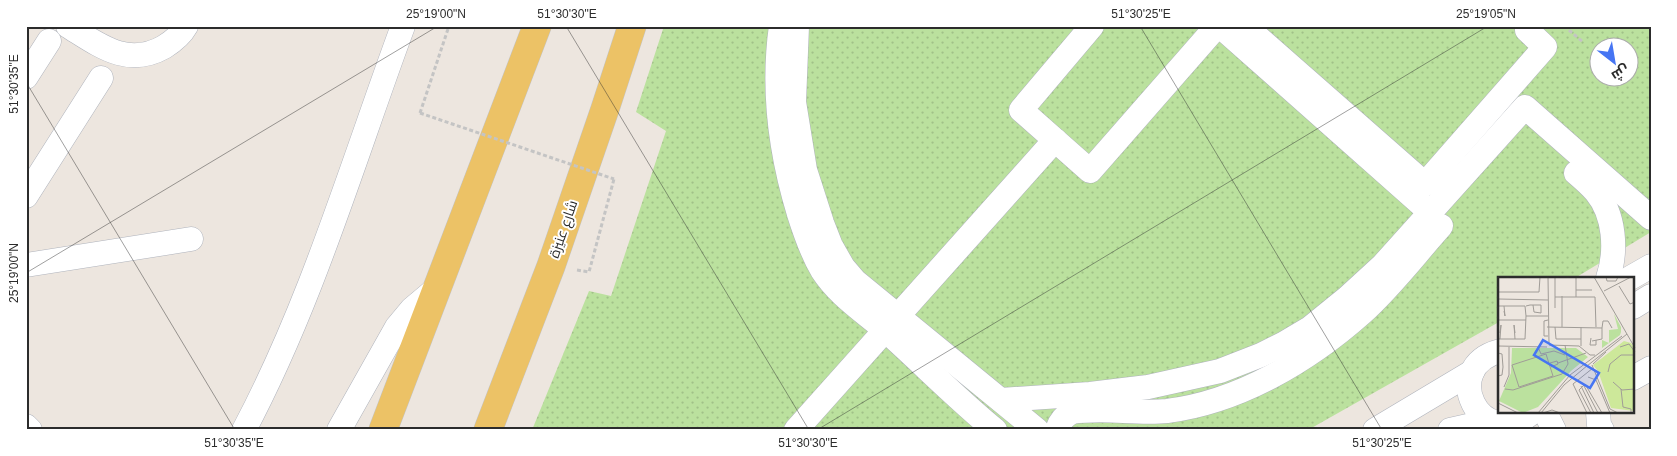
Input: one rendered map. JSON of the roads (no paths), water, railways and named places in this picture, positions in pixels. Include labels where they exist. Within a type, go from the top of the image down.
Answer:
[{"type":"main road","points":[[383,430],[537,26]]},
{"type":"main road","name":"شارع عنيزة","points":[[488,430],[550,266],[632,26]]},
{"type":"street","points":[[68,26],[103,48],[120,54],[137,56],[155,52],[170,44],[186,26]]},
{"type":"street","points":[[244,430],[293,327],[403,26]]},
{"type":"street","points":[[780,26],[777,55],[777,108],[782,145],[789,178],[806,233],[815,257],[830,281],[838,290],[891,323],[1001,400],[1038,430]]},
{"type":"street","points":[[797,26],[794,102],[805,170],[831,246],[843,267],[891,323],[978,416],[995,430]]},
{"type":"street","points":[[1092,26],[1021,110],[1090,171],[1218,26],[1431,213]]},
{"type":"street","points":[[1245,26],[1424,184],[1545,47],[1527,30],[1531,26]]},
{"type":"street","points":[[26,77],[49,42]]},
{"type":"street","points":[[26,196],[102,78]]},
{"type":"street","points":[[1057,430],[1060,422],[1066,415],[1072,412],[1161,411],[1210,402],[1234,394],[1272,376],[1304,356],[1363,312],[1397,276],[1519,124],[1525,107],[1651,218]]},
{"type":"street","points":[[1001,400],[1074,396],[1148,387],[1220,371],[1261,355],[1310,328],[1347,298],[1383,265],[1431,213],[1519,124]]},
{"type":"street","points":[[1519,124],[1588,183],[1603,203],[1611,226],[1612,267],[1608,277]]},
{"type":"street","points":[[796,430],[1055,140]]},
{"type":"street","points":[[26,265],[191,239]]},
{"type":"street","points":[[1632,277],[1651,266]]},
{"type":"street","points":[[339,430],[397,326],[412,309],[437,288]]},
{"type":"street","points":[[1634,305],[1651,296]]},
{"type":"street","points":[[1498,352],[1487,355],[1478,362],[1472,372],[1469,383],[1469,395],[1473,406],[1481,415],[1499,425]]},
{"type":"street","points":[[1634,377],[1651,368]]},
{"type":"street","points":[[1375,430],[1472,372]]},
{"type":"street","points":[[1450,430],[1513,423],[1524,420],[1531,414]]},
{"type":"street","points":[[1545,414],[1554,430]]},
{"type":"street","points":[[1598,414],[1599,425],[1602,430]]},
{"type":"street","points":[[26,426],[30,430]]}]
